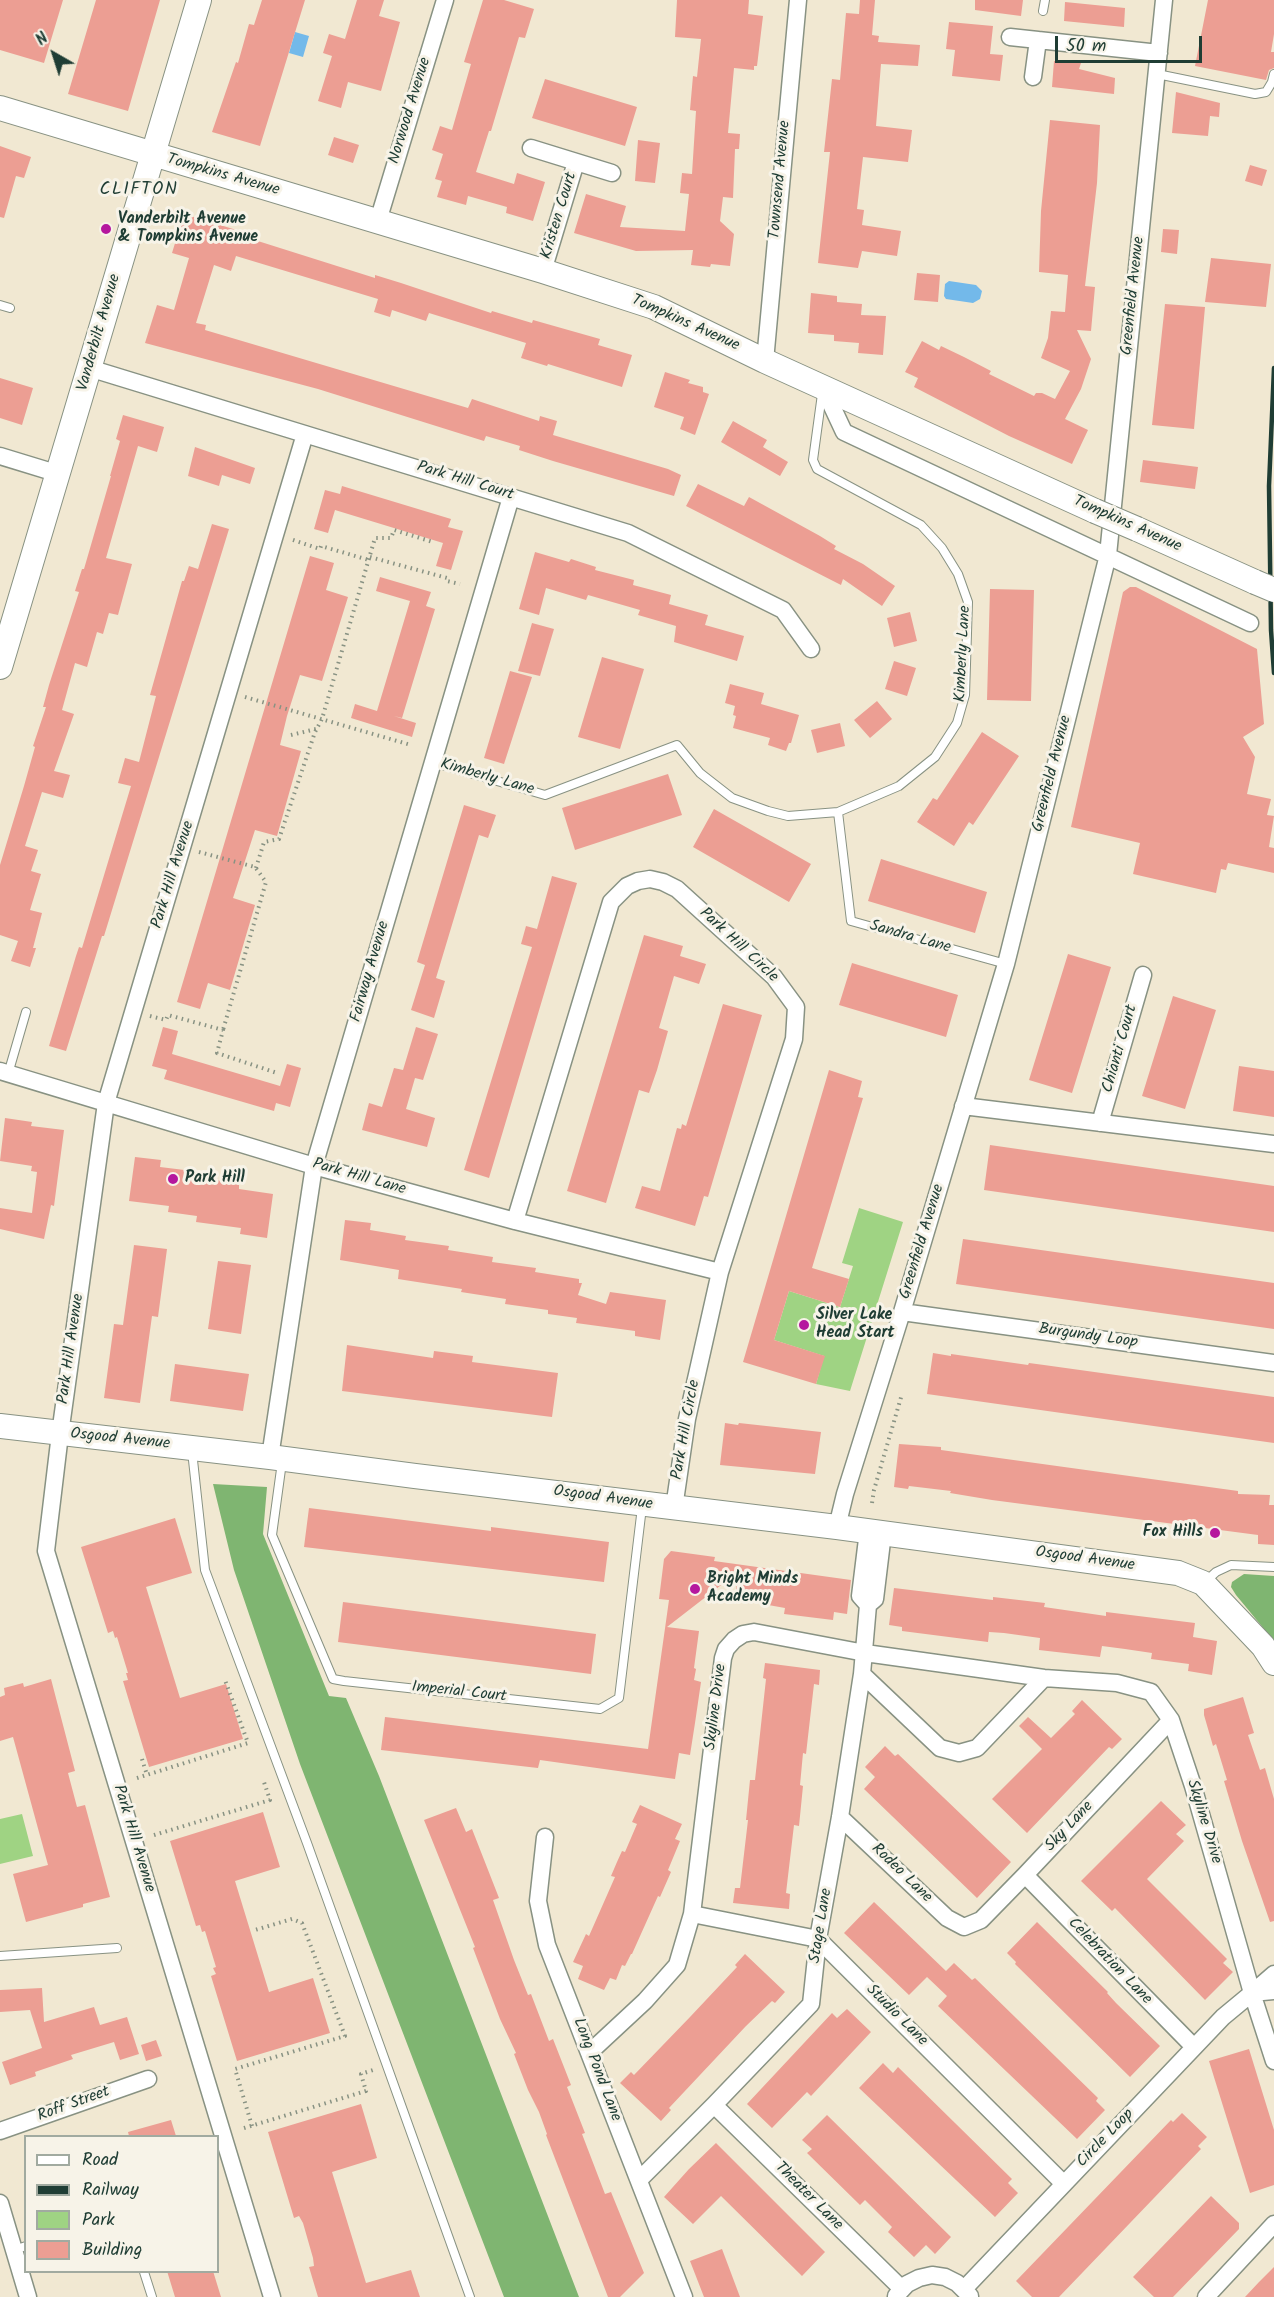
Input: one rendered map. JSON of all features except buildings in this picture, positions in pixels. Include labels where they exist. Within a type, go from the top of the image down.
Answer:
[{"type":"street","name":"Vanderbilt Avenue","points":[[0,667],[199,0]]},
{"type":"street","name":"Norwood Avenue","points":[[378,222],[444,0]]},
{"type":"street","name":"Townsend Avenue","points":[[765,361],[798,0]]},
{"type":"street","name":"Greenfield Avenue","points":[[837,1527],[848,1484],[1006,964],[1108,555],[1160,53],[1161,0]]},
{"type":"street","points":[[1010,37],[1160,53]]},
{"type":"street","points":[[1033,77],[1038,40]]},
{"type":"street","name":"Tompkins Avenue","points":[[0,108],[153,156],[543,271],[654,307],[765,361],[1264,586]]},
{"type":"street","name":"Kristen Court","points":[[531,148],[612,173]]},
{"type":"street","name":"Kristen Court","points":[[543,271],[576,162]]},
{"type":"street","name":"Park Hill Court","points":[[89,369],[628,533],[783,610],[811,650]]},
{"type":"street","points":[[822,387],[844,432],[1250,623]]},
{"type":"street","name":"Park Hill Avenue","points":[[272,2297],[46,1551],[106,1103],[305,434]]},
{"type":"street","points":[[0,456],[58,474]]},
{"type":"street","name":"Fairway Avenue","points":[[276,1458],[314,1166],[511,497]]},
{"type":"street","name":"Park Hill Circle","points":[[515,1221],[611,902],[627,886],[638,881],[650,879],[663,882],[676,889],[774,977],[796,1008],[794,1039],[720,1272],[687,1419],[674,1508]]},
{"type":"street","name":"Chianti Court","points":[[1100,1123],[1143,975]]},
{"type":"street","name":"Park Hill Lane","points":[[4,1073],[314,1166],[515,1221],[720,1272]]},
{"type":"street","points":[[963,1106],[1274,1144]]},
{"type":"street","name":"Burgundy Loop","points":[[902,1312],[1274,1363]]},
{"type":"street","name":"Osgood Avenue","points":[[0,1426],[837,1527],[1178,1573],[1203,1583]]},
{"type":"street","name":"Stage Lane","points":[[639,2180],[811,2004],[819,1939],[865,1653],[868,1605],[860,1596],[875,1532]]},
{"type":"street","points":[[1203,1583],[1263,1646],[1274,1663]]},
{"type":"street","name":"Skyline Drive","points":[[589,2053],[645,2001],[677,1965],[692,1914],[723,1658],[726,1648],[734,1640],[743,1634],[754,1632],[865,1653],[1044,1678],[1117,1683],[1151,1692],[1171,1719],[1197,1797],[1252,1993],[1274,2061]]},
{"type":"street","points":[[862,1674],[940,1748],[959,1753],[977,1748],[1044,1678]]},
{"type":"street","name":"Sky Lane","points":[[964,1927],[981,1920],[1171,1719]]},
{"type":"street","name":"Rodeo Lane","points":[[840,1817],[947,1918],[964,1927]]},
{"type":"street","name":"Long Pond Lane","points":[[545,1837],[538,1901],[541,1924],[684,2297]]},
{"type":"street","name":"Celebration Lane","points":[[1025,1875],[1194,2047]]},
{"type":"street","points":[[692,1914],[819,1939]]},
{"type":"street","name":"Studio Lane","points":[[819,1939],[1064,2184]]},
{"type":"street","name":"Circle Loop","points":[[899,2293],[919,2278],[932,2275],[945,2277],[957,2283],[967,2293],[1064,2184],[1194,2047],[1223,2017],[1274,1974]]},
{"type":"street","points":[[1252,1993],[1274,1991]]},
{"type":"street","name":"Roff Street","points":[[0,2131],[148,2079]]},
{"type":"street","name":"Theater Lane","points":[[714,2105],[899,2293]]},
{"type":"street","points":[[0,2203],[20,2248],[24,2272]]},
{"type":"street","points":[[1206,2297],[1274,2224]]},
{"type":"street","points":[[24,2273],[28,2297]]},
{"type":"lane","points":[[1043,11],[1045,0]]},
{"type":"lane","points":[[1157,74],[1255,94],[1266,92],[1274,74]]},
{"type":"lane","points":[[0,305],[10,308]]},
{"type":"lane","name":"Kimberly Lane","points":[[432,762],[545,795],[677,745],[700,773],[732,798],[789,816],[838,812],[899,786],[935,757],[955,728],[965,695],[968,602],[953,565],[942,548],[921,525],[817,469],[813,460],[822,387]]},
{"type":"lane","name":"Sandra Lane","points":[[838,812],[851,921],[1006,964]]},
{"type":"lane","points":[[4,1073],[26,1012]]},
{"type":"lane","points":[[191,1448],[205,1570],[307,1843],[470,2297]]},
{"type":"lane","name":"Imperial Court","points":[[276,1458],[272,1535],[333,1679],[344,1681],[600,1709],[619,1698],[642,1504]]},
{"type":"lane","points":[[1203,1583],[1216,1572],[1231,1565],[1274,1567]]},
{"type":"lane","points":[[0,1956],[117,1948]]},
{"type":"lane","points":[[145,2273],[152,2297]]},
{"type":"path","points":[[256,868],[264,842],[279,839],[322,719],[375,538],[391,538],[394,530],[433,542]]},
{"type":"path","points":[[292,540],[320,549],[321,546],[447,578],[447,581],[460,584]]},
{"type":"path","points":[[245,697],[411,745]]},
{"type":"path","points":[[291,735],[317,729]]},
{"type":"path","points":[[199,852],[256,868],[266,882],[217,1053],[277,1073]]},
{"type":"path","points":[[149,1016],[166,1020],[168,1015],[223,1030]]},
{"type":"path","points":[[873,1503],[874,1490],[902,1394]]},
{"type":"path","points":[[137,1778],[248,1743],[225,1680]]},
{"type":"path","points":[[142,1759],[147,1775]]},
{"type":"path","points":[[154,1835],[270,1800],[264,1782]]},
{"type":"path","points":[[252,2126],[235,2069],[345,2036],[302,1923],[292,1919],[255,1930]]},
{"type":"path","points":[[244,2128],[366,2091],[361,2074],[373,2070]]},
{"type":"green space","points":[[859,1208],[903,1222],[850,1391],[816,1384],[824,1356],[774,1340],[789,1291],[840,1307],[853,1266],[842,1263]]},
{"type":"green space","points":[[213,1484],[267,1487],[263,1534],[329,1696],[346,1698],[379,1776],[579,2297],[504,2297],[300,1764],[234,1570]]},
{"type":"green space","points":[[1244,1574],[1274,1576],[1274,1641],[1231,1587],[1232,1582]]},
{"type":"green space","points":[[22,1814],[33,1856],[0,1864],[0,1819]]},
{"type":"water","points":[[295,32],[309,36],[303,57],[289,53]]},
{"type":"water","points":[[949,281],[976,285],[982,291],[980,299],[973,303],[946,299],[945,284]]},
{"type":"railway","points":[[1274,368],[1269,486],[1271,630],[1274,673]]},
{"type":"place","name":"Vanderbilt Avenue & Tompkins Avenue","points":[[106,229]]},
{"type":"place","name":"Park Hill","points":[[173,1179]]},
{"type":"place","name":"Silver Lake Head Start","points":[[804,1325]]},
{"type":"place","name":"Fox Hills","points":[[1215,1533]]},
{"type":"place","name":"Bright Minds Academy","points":[[695,1589]]},
{"type":"district","name":"CLIFTON","points":[[139,191]]}]
